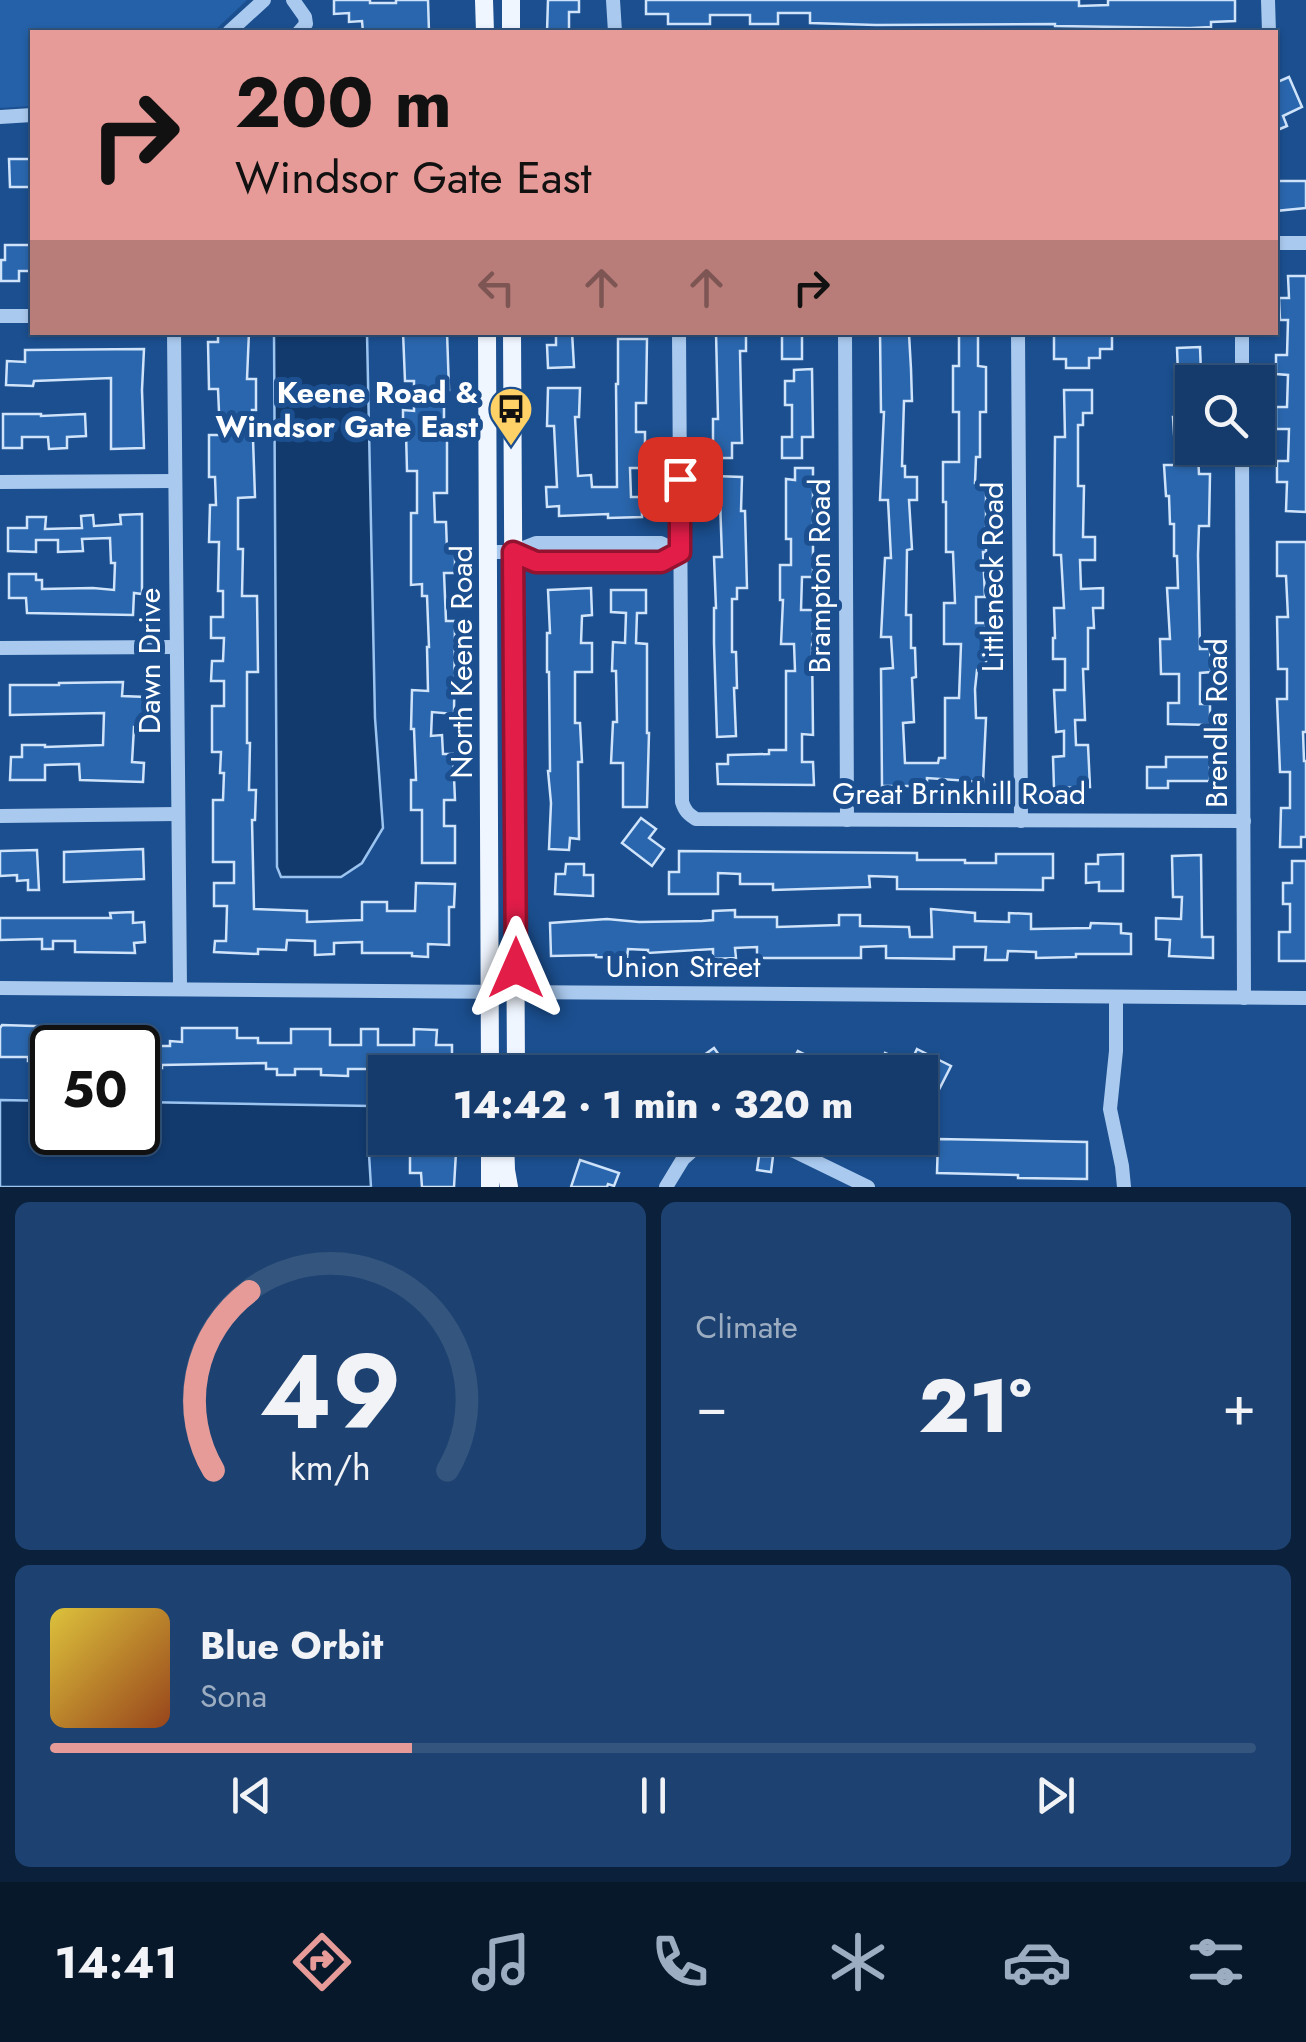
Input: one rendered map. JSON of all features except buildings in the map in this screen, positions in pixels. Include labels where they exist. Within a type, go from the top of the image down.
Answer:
[{"type":"main road","points":[[484,0],[484,30]]},
{"type":"main road","points":[[511,0],[511,30]]},
{"type":"main road","name":"North Keene Road","points":[[487,335],[490,1055]]},
{"type":"main road","name":"North Keene Road","points":[[512,335],[516,1055]]},
{"type":"main road","points":[[488,678],[500,740],[500,960],[506,983],[516,992]]},
{"type":"main road","points":[[488,992],[497,1002],[504,1024],[505,1055]]},
{"type":"main road","points":[[490,1155],[490,1187]]},
{"type":"main road","points":[[507,1155],[508,1187]]},
{"type":"main road","points":[[516,1155],[517,1187]]},
{"type":"street","points":[[231,30],[264,0]]},
{"type":"street","points":[[293,0],[305,17],[306,24],[301,30]]},
{"type":"street","points":[[614,0],[615,30]]},
{"type":"street","points":[[1268,0],[1268,30]]},
{"type":"street","points":[[0,117],[30,114]]},
{"type":"street","points":[[1278,243],[1306,243]]},
{"type":"street","points":[[0,316],[30,316]]},
{"type":"street","name":"Dawn Drive","points":[[174,335],[180,988]]},
{"type":"street","points":[[488,552],[513,552],[536,543],[661,543],[680,552],[678,335]]},
{"type":"street","name":"Brampton Road","points":[[845,335],[848,820]]},
{"type":"street","name":"Littleneck Road","points":[[1018,335],[1021,821]]},
{"type":"street","points":[[1242,335],[1242,365]]},
{"type":"street","name":"Brendla Road","points":[[1242,465],[1244,998]]},
{"type":"street","points":[[0,482],[176,480]]},
{"type":"street","name":"Great Brinkhill Road","points":[[680,552],[682,802],[685,811],[696,819],[1244,822]]},
{"type":"street","points":[[0,648],[176,647]]},
{"type":"street","points":[[0,816],[178,814]]},
{"type":"street","name":"Union Street","points":[[0,988],[1306,998]]},
{"type":"street","points":[[1116,997],[1110,1109],[1124,1187]]},
{"type":"street","points":[[666,1187],[692,1150],[738,1145],[784,1147],[868,1187]]},
{"type":"shaded area","points":[[0,0],[247,0],[215,30],[30,30],[30,106],[0,108]]},
{"type":"shaded area","points":[[274,335],[367,335],[375,718],[383,828],[362,863],[341,877],[281,877],[277,867]]},
{"type":"shaded area","points":[[0,1100],[30,1101],[30,1155],[160,1155],[160,1102],[368,1106],[371,1187],[0,1187]]},
{"type":"place","name":"Keene Road & Windsor Gate East","points":[[511,447]]},
{"type":"route","points":[[516,968],[513,552],[536,562],[661,562],[680,552],[680,479]]}]
